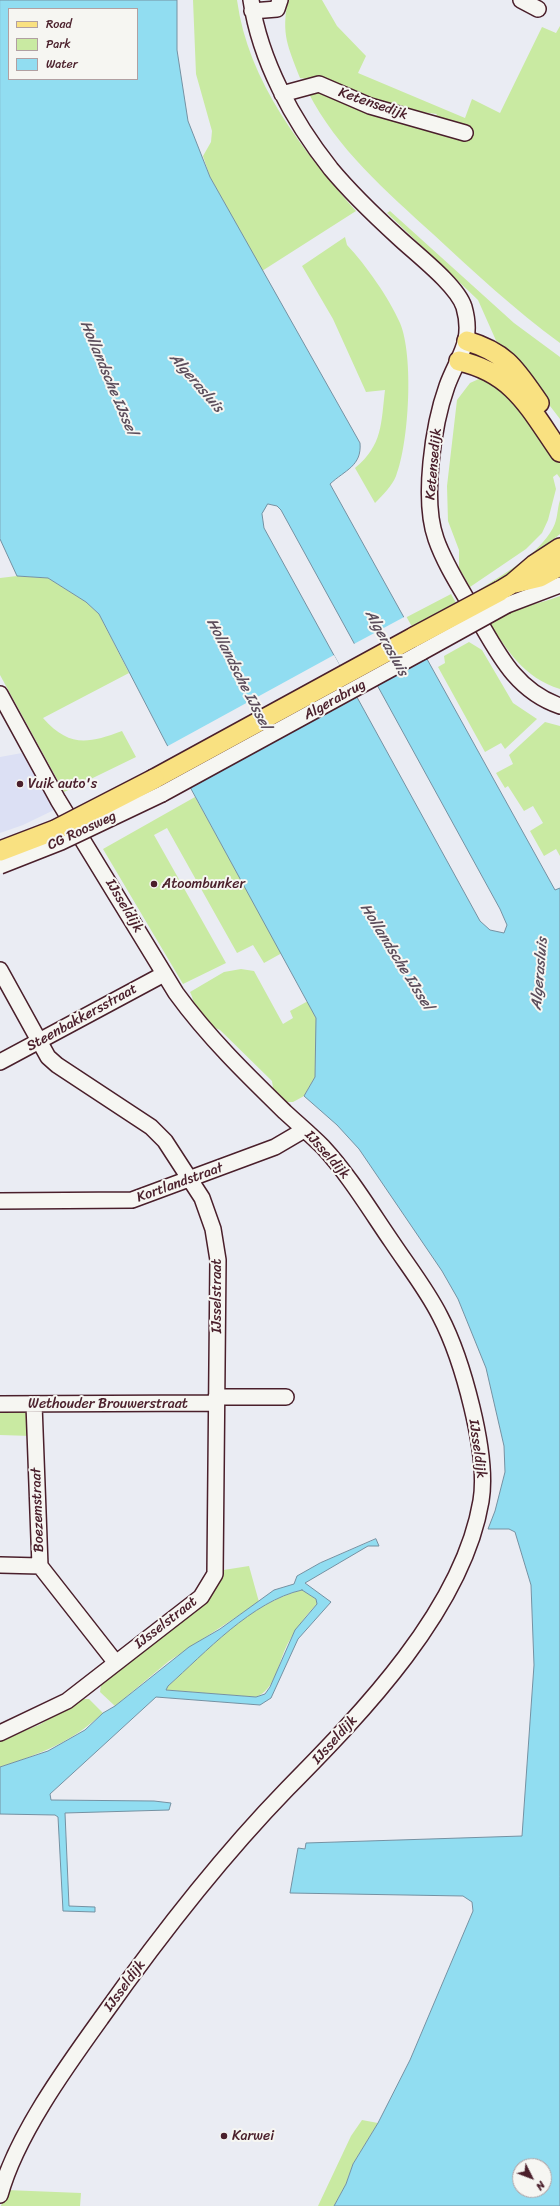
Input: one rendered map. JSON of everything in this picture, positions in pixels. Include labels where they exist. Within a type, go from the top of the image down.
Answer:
[{"type":"main road","points":[[467,341],[486,347],[498,353],[516,370],[560,431]]},
{"type":"main road","points":[[459,361],[487,369],[499,376],[524,401],[560,452]]},
{"type":"main road","points":[[507,593],[534,564],[560,548]]},
{"type":"main road","points":[[507,593],[560,566]]},
{"type":"main road","name":"Algerabrug","points":[[158,787],[507,593]]},
{"type":"main road","name":"CG Roosweg","points":[[0,851],[56,830],[158,787]]},
{"type":"street","points":[[252,6],[277,9],[280,0]]},
{"type":"street","points":[[521,0],[538,9]]},
{"type":"street","name":"Ketensedijk","points":[[252,6],[267,56],[282,94],[316,149],[328,165],[376,216],[457,294],[463,305],[467,324],[467,341],[447,386],[436,426],[430,493],[432,524],[436,540],[498,655],[511,673],[532,693],[560,706]]},
{"type":"street","name":"Ketensedijk","points":[[282,94],[319,84],[370,106],[465,133]]},
{"type":"street","points":[[507,593],[560,585]]},
{"type":"street","name":"IJsseldijk","points":[[0,694],[58,800],[164,974],[198,1022],[224,1052],[322,1146],[339,1166],[371,1210],[440,1315],[450,1338],[464,1381],[479,1448],[482,1475],[482,1497],[476,1524],[467,1551],[445,1595],[419,1637],[336,1740],[285,1791],[181,1911],[138,1967],[68,2064],[16,2154],[0,2195]]},
{"type":"street","name":"CG Roosweg","points":[[0,866],[61,842],[158,787]]},
{"type":"street","name":"IJsselstraat","points":[[0,970],[48,1057],[57,1066],[159,1134],[202,1198],[217,1246],[215,1574],[200,1597],[67,1701],[0,1732]]},
{"type":"street","name":"Steenbakkersstraat","points":[[0,1062],[40,1042],[164,974]]},
{"type":"street","name":"Kortlandstraat","points":[[0,1201],[132,1200],[190,1180],[276,1147],[304,1130]]},
{"type":"street","name":"Wethouder Brouwerstraat","points":[[0,1404],[216,1400],[286,1397]]},
{"type":"street","name":"Boezemstraat","points":[[34,1404],[40,1566],[116,1663]]},
{"type":"street","points":[[0,1565],[40,1566]]},
{"type":"shaded area","name":"Vuik auto's","points":[[22,753],[54,810],[23,825],[0,833],[0,757]]},
{"type":"green space","points":[[193,0],[237,0],[243,30],[253,59],[281,114],[317,164],[356,211],[262,271],[210,177],[203,156],[211,142],[212,131],[196,74]]},
{"type":"green space","points":[[288,0],[322,0],[337,26],[366,56],[358,73],[465,118],[472,99],[500,113],[542,27],[556,33],[560,26],[560,343],[495,290],[464,262],[380,185],[348,151],[320,113],[308,92],[316,88],[430,128],[437,114],[397,109],[319,81],[300,78],[287,40],[285,22]]},
{"type":"green space","points":[[390,211],[514,323],[560,357],[560,419],[537,389],[498,345],[478,300],[387,213]]},
{"type":"green space","points":[[345,237],[347,245],[362,262],[390,303],[400,323],[407,356],[408,400],[404,443],[396,476],[384,494],[375,503],[355,468],[371,451],[376,442],[381,423],[385,390],[366,392],[333,319],[302,266]]},
{"type":"green space","points":[[481,378],[495,379],[560,459],[560,478],[557,474],[553,477],[556,489],[548,520],[542,533],[526,549],[470,587],[459,568],[459,550],[448,521],[447,486],[457,400],[470,383]]},
{"type":"green space","points":[[560,500],[560,534],[522,565],[481,592],[479,590],[520,563],[547,538],[555,525]]},
{"type":"green space","points":[[17,576],[48,578],[86,602],[99,614],[129,673],[43,718],[61,734],[79,740],[99,739],[122,731],[136,757],[64,792],[0,675],[0,578]]},
{"type":"green space","points":[[451,594],[471,630],[426,657],[405,618]]},
{"type":"green space","points":[[560,596],[560,689],[536,678],[526,670],[501,641],[487,619],[505,612]]},
{"type":"green space","points":[[469,642],[482,650],[513,703],[537,719],[505,749],[501,743],[485,752],[438,667],[445,663],[444,656]]},
{"type":"green space","points":[[545,722],[560,726],[560,856],[556,849],[544,856],[530,831],[543,823],[533,806],[524,811],[508,786],[505,788],[496,773],[513,764],[509,755]]},
{"type":"green space","points":[[195,797],[282,953],[264,963],[253,945],[237,953],[167,828],[154,835],[226,963],[183,984],[103,849]]},
{"type":"green space","points":[[241,969],[254,971],[283,1024],[293,1018],[290,1011],[308,1001],[316,1018],[315,1077],[304,1096],[293,1102],[287,1102],[273,1088],[272,1081],[220,1030],[206,1021],[194,1004],[190,992],[224,972]]},
{"type":"green space","points":[[0,1407],[30,1407],[32,1436],[0,1435]]},
{"type":"green space","points":[[249,1566],[259,1602],[169,1661],[115,1706],[100,1692],[101,1685],[178,1620],[217,1571]]},
{"type":"green space","points":[[302,1590],[316,1599],[317,1604],[304,1618],[293,1634],[284,1652],[276,1675],[263,1693],[256,1697],[165,1690],[214,1644],[247,1617],[265,1605],[283,1596]]},
{"type":"green space","points":[[82,1699],[89,1699],[103,1713],[67,1740],[42,1752],[0,1767],[0,1740],[39,1725]]},
{"type":"green space","points":[[362,2120],[378,2123],[353,2164],[346,2184],[334,2206],[318,2206],[351,2136]]},
{"type":"green space","points":[[6,2190],[81,2193],[80,2206],[1,2206]]},
{"type":"water","points":[[0,0],[177,0],[177,50],[188,121],[210,177],[360,443],[360,451],[355,462],[347,471],[330,484],[555,890],[560,888],[560,2206],[334,2206],[346,2184],[353,2164],[378,2123],[410,2060],[473,1911],[472,1902],[463,1896],[290,1893],[298,1848],[305,1849],[306,1843],[522,1836],[534,1665],[531,1585],[515,1532],[509,1529],[488,1529],[495,1511],[505,1472],[504,1446],[486,1368],[458,1299],[442,1271],[359,1149],[337,1125],[304,1096],[315,1077],[316,1018],[166,743],[99,614],[86,602],[48,578],[17,576],[0,539]],"holes":[[[268,504],[277,506],[281,510],[500,909],[507,925],[504,933],[490,930],[480,921],[264,528],[262,514]]]},
{"type":"water","points":[[376,1539],[379,1546],[368,1546],[305,1583],[331,1602],[298,1639],[271,1698],[260,1705],[156,1697],[50,1794],[51,1800],[154,1801],[171,1803],[169,1810],[65,1813],[69,1906],[95,1907],[95,1912],[63,1911],[58,1817],[55,1815],[0,1814],[0,1767],[48,1751],[85,1730],[103,1713],[115,1706],[189,1647],[220,1629],[274,1590],[294,1584],[297,1576],[320,1563]],"holes":[[[302,1590],[316,1599],[317,1604],[295,1630],[270,1687],[265,1694],[256,1697],[166,1690],[168,1686],[213,1644],[247,1617],[265,1605],[283,1596]]]},
{"type":"pier","points":[[406,616],[429,657],[375,687],[352,645]]},
{"type":"pier","points":[[334,655],[357,696],[188,789],[166,747]]},
{"type":"place","name":"Vuik auto's","points":[[20,784]]},
{"type":"place","name":"Atoombunker","points":[[154,884]]},
{"type":"place","name":"Karwei","points":[[224,2136]]},
{"type":"water label","name":"Hollandsche IJssel","points":[[108,378]]},
{"type":"water label","name":"Algerasluis","points":[[196,383]]},
{"type":"water label","name":"Algerasluis","points":[[386,643]]},
{"type":"water label","name":"Hollandsche IJssel","points":[[238,674]]},
{"type":"water label","name":"Hollandsche IJssel","points":[[396,957]]},
{"type":"water label","name":"Algerasluis","points":[[540,974]]}]
